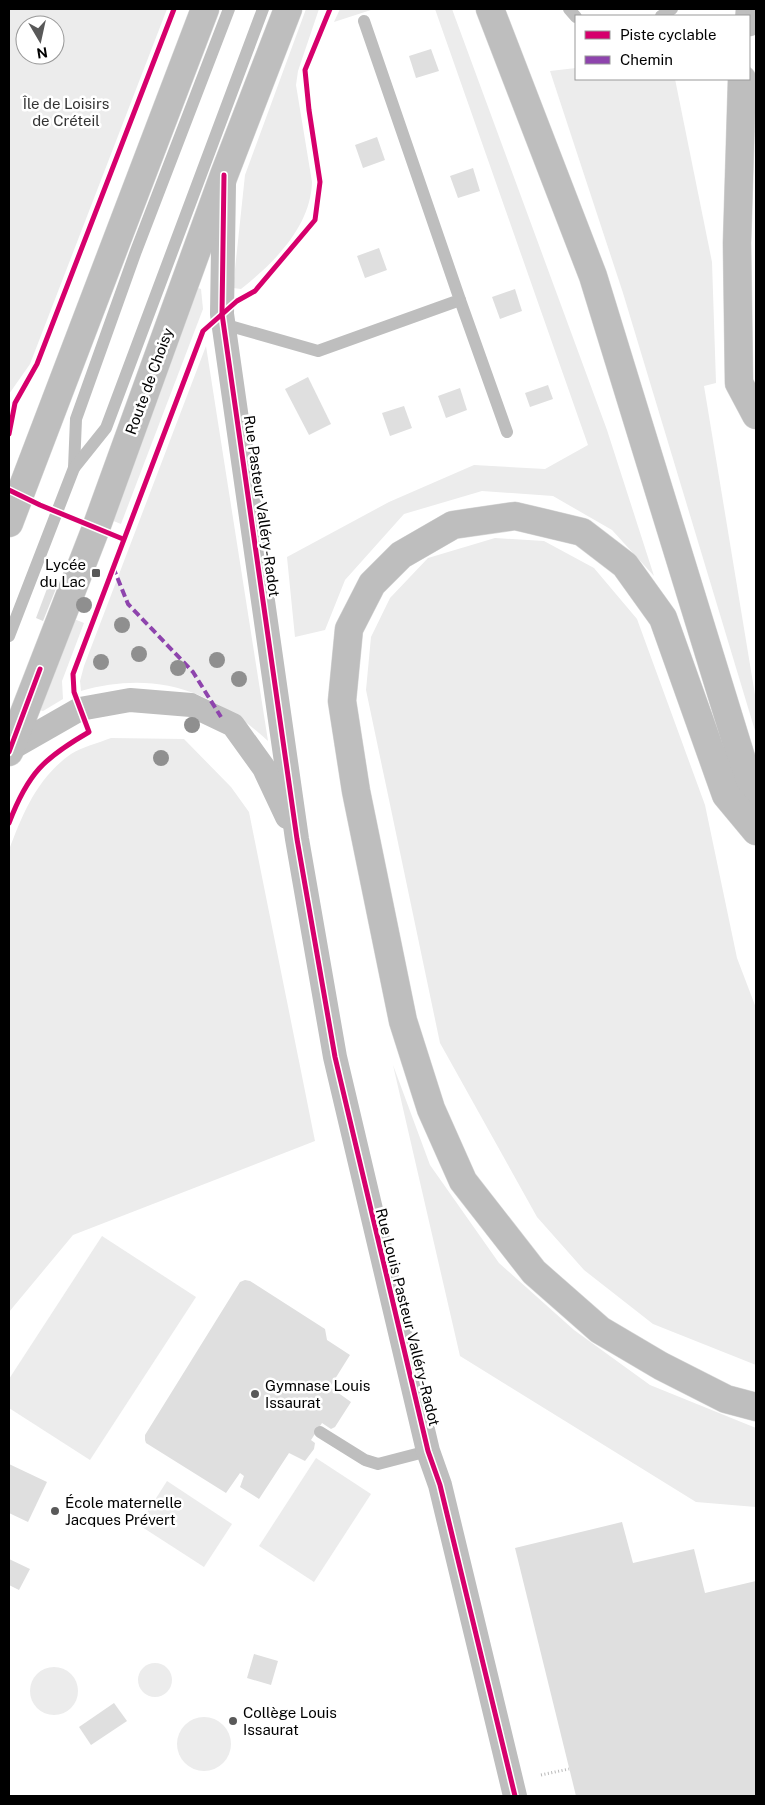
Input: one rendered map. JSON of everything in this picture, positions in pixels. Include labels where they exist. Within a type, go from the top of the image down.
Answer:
[{"type":"main road","points":[[9,523],[205,9]]},
{"type":"main road","name":"Route de Choisy","points":[[9,751],[93,535],[224,175],[288,9]]},
{"type":"main road","points":[[490,9],[593,276],[756,806]]},
{"type":"main road","points":[[742,80],[737,243],[739,383],[756,415]]},
{"type":"main road","points":[[756,831],[726,795],[664,618],[626,565],[582,532],[515,516],[453,526],[401,555],[372,584],[349,629],[342,701],[356,791],[403,1020],[431,1109],[463,1181],[534,1272],[600,1330],[661,1366],[726,1399],[756,1408]]},
{"type":"street","name":"Rue Pasteur Valléry-Radot","points":[[224,175],[223,324],[297,839]]},
{"type":"street","points":[[9,751],[80,709],[130,700],[191,705],[234,725],[264,768],[297,839]]},
{"type":"street","name":"Rue Louis Pasteur Valléry-Radot","points":[[297,839],[335,1057],[428,1451],[440,1485],[514,1796]]},
{"type":"lane","name":"Route de Choisy","points":[[74,468],[76,419],[136,251],[229,9]]},
{"type":"lane","name":"Route de Choisy","points":[[9,636],[74,468],[106,428],[263,9]]},
{"type":"lane","points":[[364,21],[507,432]]},
{"type":"lane","points":[[223,324],[318,351],[460,300]]},
{"type":"lane","points":[[320,1432],[365,1460],[378,1464],[428,1451]]},
{"type":"path","points":[[541,1775],[570,1769]]},
{"type":"green space","name":"Île de Loisirs de Créteil","points":[[9,9],[167,9],[30,364],[9,394]]},
{"type":"green space","points":[[306,9],[319,9],[298,71],[296,85],[312,182],[310,198],[298,228],[278,255],[241,289],[233,288],[245,175]]},
{"type":"green space","points":[[340,9],[374,9],[334,22]]},
{"type":"green space","points":[[435,9],[452,9],[607,430],[654,576],[612,530],[553,496],[482,491],[404,514],[345,580],[325,630],[295,637],[287,557],[389,502],[474,465],[545,469],[588,445]]},
{"type":"green space","points":[[575,68],[575,80],[675,80],[712,262],[716,383],[704,386],[756,701],[756,734],[623,293],[550,71]]},
{"type":"green space","points":[[198,288],[201,289],[203,309],[121,524],[111,520]]},
{"type":"green space","points":[[206,346],[268,741],[247,723],[226,709],[204,697],[181,689],[158,684],[133,683],[108,685],[81,691],[80,681],[84,666]]},
{"type":"green space","points":[[495,538],[544,541],[594,568],[637,619],[705,805],[737,958],[756,1008],[756,1365],[653,1324],[584,1270],[537,1217],[440,1043],[366,690],[371,637],[390,598],[428,558]]},
{"type":"green space","points":[[74,619],[84,623],[62,681],[63,699],[43,711],[39,710]]},
{"type":"green space","points":[[111,738],[184,739],[231,787],[249,812],[315,1141],[73,1235],[9,1312],[9,850],[32,797],[59,763],[85,747]]},
{"type":"green space","points":[[393,1065],[430,1165],[499,1263],[574,1330],[650,1385],[756,1428],[756,1507],[696,1502],[460,1356]]},
{"type":"green space","points":[[102,1236],[196,1297],[90,1460],[9,1408],[9,1379]]},
{"type":"green space","points":[[316,1458],[371,1494],[314,1582],[259,1546]]},
{"type":"green space","points":[[167,1481],[232,1524],[204,1567],[139,1525]]},
{"type":"green space","points":[[155,1663],[162,1664],[167,1668],[171,1673],[171,1687],[167,1692],[162,1696],[155,1697],[148,1696],[143,1692],[139,1687],[138,1680],[139,1673],[143,1668],[148,1664]]},
{"type":"green space","points":[[54,1667],[63,1669],[71,1674],[76,1682],[78,1691],[76,1700],[71,1708],[63,1713],[54,1715],[45,1713],[37,1708],[32,1700],[30,1691],[32,1682],[37,1674],[45,1669]]},
{"type":"green space","points":[[199,1717],[209,1717],[219,1721],[227,1729],[231,1744],[227,1759],[219,1767],[209,1771],[199,1771],[189,1767],[181,1759],[177,1749],[177,1739],[181,1729],[189,1721]]},
{"type":"building","points":[[431,49],[439,71],[416,78],[409,56]]},
{"type":"building","points":[[377,137],[385,160],[363,168],[355,145]]},
{"type":"building","points":[[473,168],[480,191],[458,198],[450,176]]},
{"type":"building","points":[[379,248],[387,270],[365,278],[357,256]]},
{"type":"building","points":[[515,289],[522,311],[500,319],[492,297]]},
{"type":"building","points":[[308,377],[331,424],[309,435],[285,389]]},
{"type":"building","points":[[548,385],[553,399],[530,407],[525,393]]},
{"type":"building","points":[[460,388],[467,410],[446,418],[438,396]]},
{"type":"building","points":[[404,406],[412,428],[390,436],[382,413]]},
{"type":"building","points":[[51,578],[59,581],[43,621],[36,618]]},
{"type":"building","name":"Gymnase Louis Issaurat","points":[[250,1281],[325,1329],[327,1340],[350,1355],[330,1387],[351,1402],[335,1427],[331,1429],[322,1423],[311,1440],[315,1443],[314,1449],[305,1461],[289,1453],[259,1499],[240,1487],[244,1476],[240,1473],[226,1493],[146,1443],[145,1440],[145,1435],[240,1282]]},
{"type":"building","points":[[9,1464],[47,1482],[28,1522],[9,1513]]},
{"type":"building","points":[[622,1522],[633,1563],[694,1549],[705,1593],[756,1581],[756,1796],[576,1796],[515,1548]]},
{"type":"building","points":[[9,1559],[30,1569],[19,1590],[9,1585]]},
{"type":"building","points":[[254,1654],[278,1661],[271,1685],[247,1678]]},
{"type":"building","points":[[114,1703],[127,1721],[91,1745],[79,1727]]},
{"type":"marked path","points":[[113,567],[128,604],[193,672],[221,717]]},
{"type":"cycle path","points":[[9,434],[15,403],[37,364],[174,9]]},
{"type":"cycle path","points":[[9,823],[23,791],[39,768],[60,750],[89,732],[74,692],[73,674],[203,331],[237,301],[255,291],[315,220],[320,182],[305,70],[330,9]]},
{"type":"cycle path","points":[[224,175],[222,314],[297,839],[335,1057],[428,1451],[440,1485],[515,1796]]},
{"type":"cycle path","points":[[9,490],[40,505],[123,539]]},
{"type":"cycle path","points":[[9,752],[40,669]]},
{"type":"place","name":"Lycée du Lac","points":[[96,573]]},
{"type":"place","name":"Gymnase Louis Issaurat","points":[[255,1394]]},
{"type":"place","name":"École maternelle Jacques Prévert","points":[[55,1511]]},
{"type":"place","name":"Collège Louis Issaurat","points":[[233,1721]]}]
